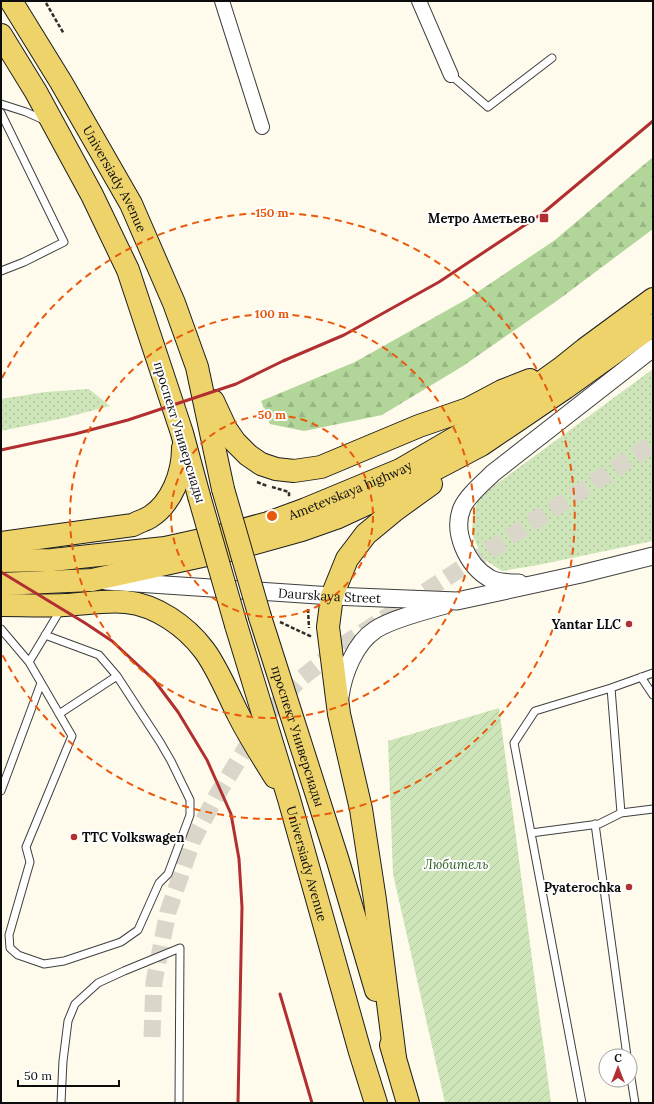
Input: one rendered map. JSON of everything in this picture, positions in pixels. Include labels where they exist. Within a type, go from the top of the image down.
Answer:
[{"type":"main road","name":"Universiady Avenue","points":[[12,1],[61,82],[131,204],[174,303],[197,367]]},
{"type":"main road","points":[[1,36],[54,124]]},
{"type":"main road","name":"проспект Универсиады","points":[[54,124],[92,195],[128,270],[182,433],[236,625]]},
{"type":"main road","name":"Ametevskaya highway","points":[[1,561],[52,560],[166,548],[268,523],[306,509],[400,470],[503,410],[653,299]]},
{"type":"main road","name":"Ametevskaya highway","points":[[92,580],[234,550],[302,530],[336,518],[388,494],[481,445],[565,388],[653,324]]},
{"type":"main road","points":[[197,367],[226,429],[241,449],[261,464],[276,469],[294,472],[321,467],[419,426],[468,409],[502,391],[560,369]]},
{"type":"main road","name":"проспект Универсиады","points":[[197,367],[223,489],[267,618],[408,1103]]},
{"type":"main road","points":[[1,543],[133,525],[150,516],[164,505],[174,490],[183,461],[182,433]]},
{"type":"main road","points":[[395,1058],[375,900],[361,809],[338,714],[328,627],[332,596],[347,559],[366,534],[395,510],[453,468],[481,445]]},
{"type":"main road","name":"Daurskaya Street","points":[[1,584],[92,580]]},
{"type":"main road","points":[[1,605],[64,605],[105,601],[127,602],[150,608],[169,617],[188,632],[204,650],[260,754],[290,799]]},
{"type":"main road","name":"Universiady Avenue","points":[[236,625],[290,799],[358,1044],[376,1103]]},
{"type":"street","points":[[222,1],[262,127]]},
{"type":"street","points":[[418,1],[452,75]]},
{"type":"street","points":[[537,584],[506,583],[489,578],[474,566],[467,556],[458,524],[462,507],[478,487],[493,473],[653,348]]},
{"type":"street","name":"Daurskaya Street","points":[[92,580],[332,596],[457,601],[581,574],[653,556]]},
{"type":"street","points":[[338,714],[347,669],[359,646],[375,630],[391,622],[457,601]]},
{"type":"lane","points":[[452,75],[488,107],[552,58]]},
{"type":"lane","points":[[1,104],[26,112],[54,124]]},
{"type":"lane","points":[[1,113],[64,242],[24,262],[1,271]]},
{"type":"lane","points":[[29,662],[64,605]]},
{"type":"lane","points":[[1,629],[29,662],[72,736],[26,847],[30,862],[9,935],[10,948],[18,955],[44,964],[64,961],[121,942],[138,930],[158,883],[168,874],[190,815],[190,800],[171,761],[117,676],[98,655],[45,635]]},
{"type":"lane","points":[[582,1103],[514,743],[534,711],[611,688],[653,673]]},
{"type":"lane","points":[[59,714],[117,676]]},
{"type":"lane","points":[[641,677],[653,695]]},
{"type":"lane","points":[[1,791],[41,683]]},
{"type":"lane","points":[[611,688],[621,813]]},
{"type":"lane","points":[[531,833],[599,824],[621,813],[653,809]]},
{"type":"lane","points":[[595,824],[626,1048]]},
{"type":"lane","points":[[61,1103],[63,1061],[68,1021],[75,1004],[98,983],[180,948],[179,1103]]},
{"type":"lane","points":[[633,1088],[635,1103]]},
{"type":"path","points":[[46,3],[64,34]]},
{"type":"path","points":[[267,618],[310,636],[307,604]]},
{"type":"green space","points":[[653,157],[653,229],[558,300],[463,366],[382,415],[304,431],[270,424],[261,401],[355,362],[467,299],[555,240]]},
{"type":"green space","points":[[653,369],[653,541],[502,571],[482,558],[472,533],[473,512],[480,496]]},
{"type":"green space","points":[[89,389],[110,406],[64,418],[1,431],[1,399],[45,392]]},
{"type":"green space","name":"Любитель","points":[[499,708],[551,1103],[445,1103],[393,874],[388,741]]},
{"type":"tunnel","points":[[152,1037],[154,982],[168,912],[193,840],[217,795],[263,720],[299,680],[346,643],[653,444]]},
{"type":"railway","points":[[1,450],[75,434],[128,420],[236,384],[283,361],[344,335],[439,282],[543,213],[653,121]]},
{"type":"railway","points":[[1,572],[112,641],[154,680],[178,712],[207,760],[231,814],[239,859],[242,907],[238,1103]]},
{"type":"railway","points":[[280,994],[312,1103]]},
{"type":"place","name":"Метро Аметьево","points":[[544,218]]},
{"type":"place","name":"Yantar LLC","points":[[629,624]]},
{"type":"place","name":"ТТС Volkswagen","points":[[74,837]]},
{"type":"place","name":"Pyaterochka","points":[[629,887]]}]
